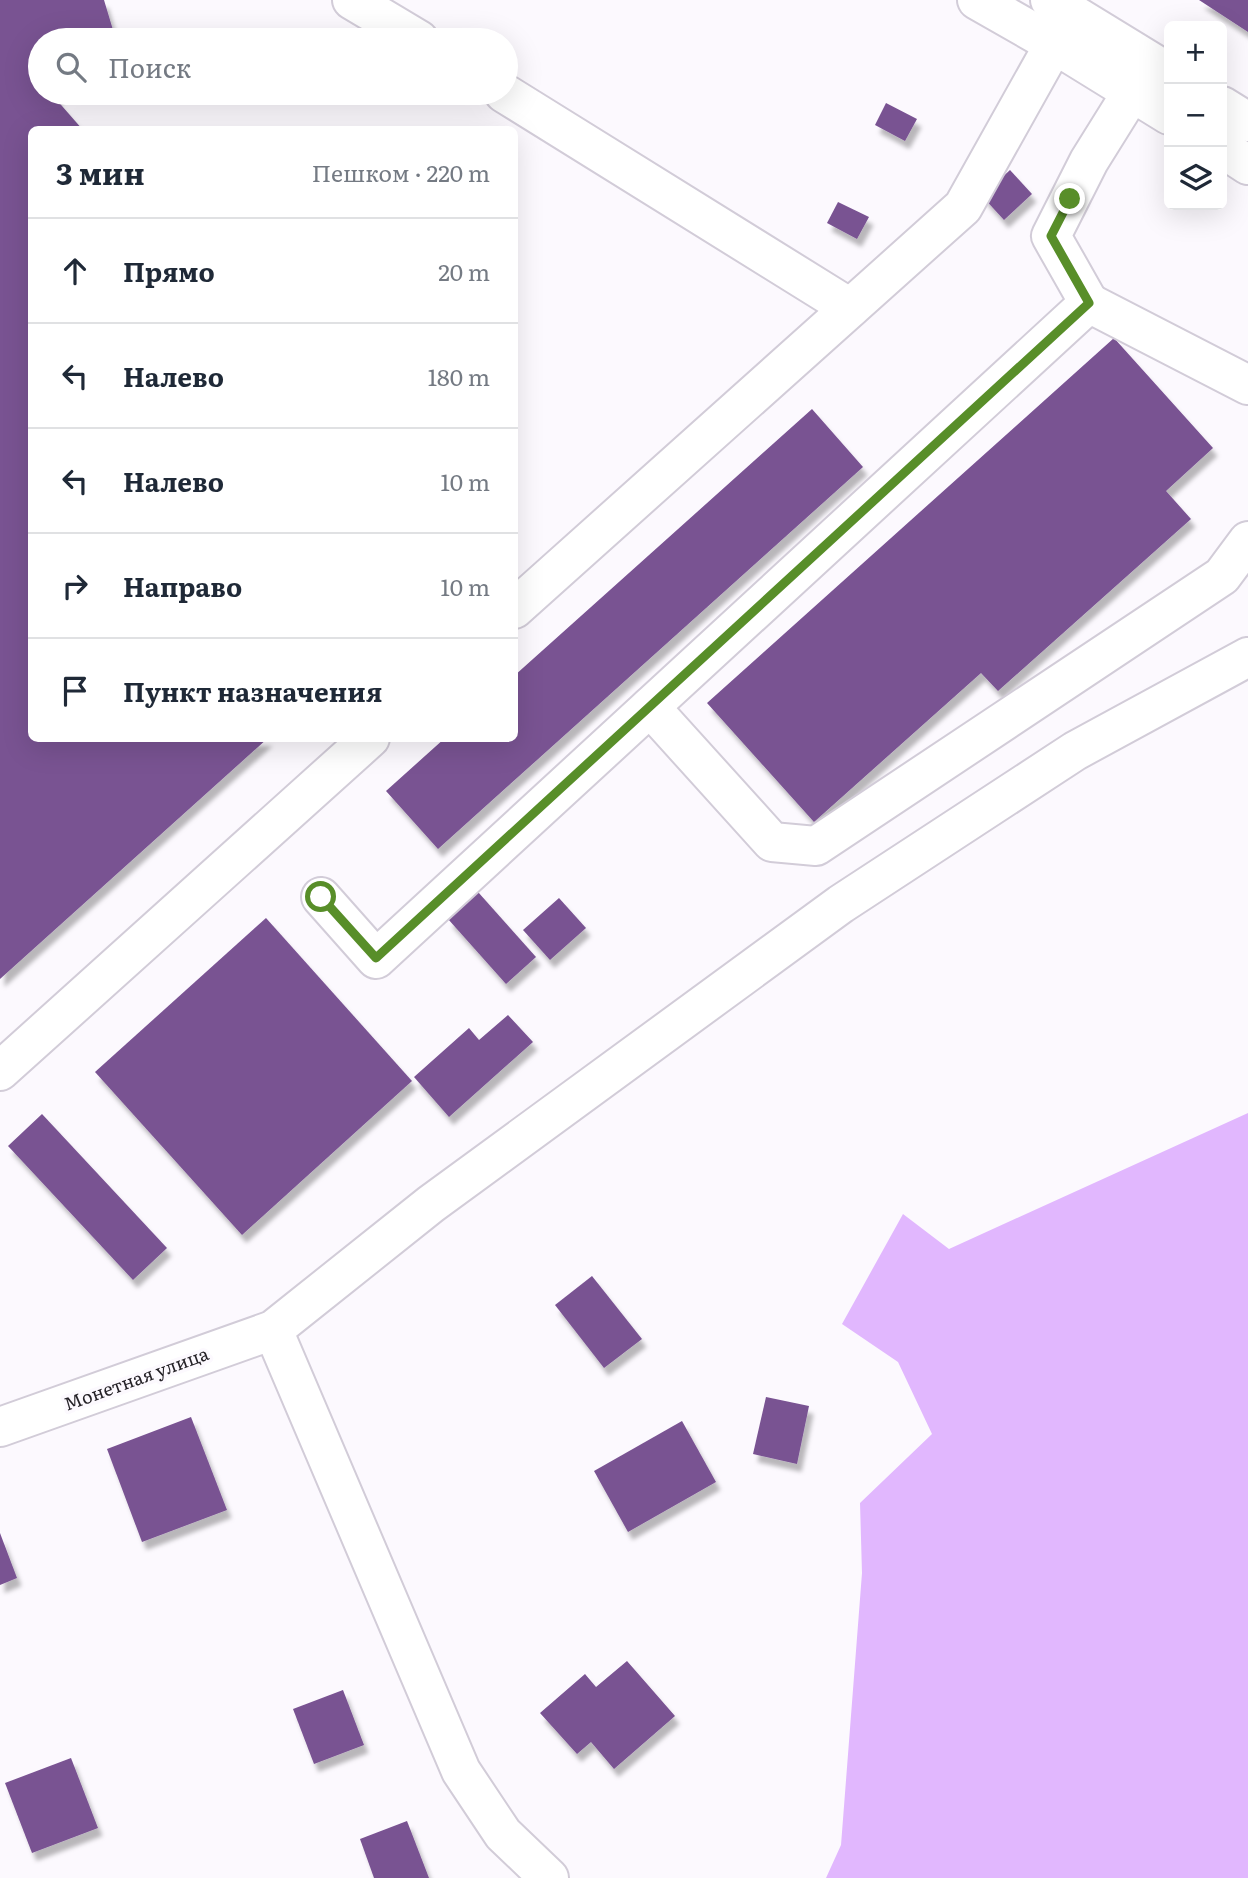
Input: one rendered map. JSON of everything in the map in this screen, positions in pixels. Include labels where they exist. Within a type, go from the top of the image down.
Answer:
[{"type":"street","points":[[352,0],[399,28]]},
{"type":"street","points":[[978,0],[1059,19],[1164,71]]},
{"type":"street","points":[[1059,19],[1132,92],[1164,113]]},
{"type":"street","points":[[518,605],[962,207],[1059,19]]},
{"type":"street","points":[[1132,92],[1089,161],[1051,236],[1089,303],[1248,385]]},
{"type":"street","points":[[518,102],[850,308]]},
{"type":"street","points":[[1227,109],[1248,122]]},
{"type":"street","points":[[1227,151],[1248,165]]},
{"type":"street","points":[[321,897],[376,958],[1089,303]]},
{"type":"street","points":[[650,707],[772,842],[816,845],[1222,576],[1248,541]]},
{"type":"street","name":"Монетная улица","points":[[0,1427],[273,1330],[431,1204],[841,904],[1075,751],[1248,657]]},
{"type":"street","points":[[0,1071],[366,742]]},
{"type":"street","points":[[273,1330],[461,1772],[503,1833],[549,1878]]},
{"type":"shaded area","points":[[1248,1113],[1248,1878],[826,1878],[841,1845],[862,1573],[860,1503],[932,1434],[898,1362],[842,1324],[903,1214],[949,1249]]},
{"type":"building","points":[[0,0],[104,0],[112,28],[28,28],[28,105],[61,105],[80,126],[28,126],[28,742],[264,742],[0,979]]},
{"type":"building","points":[[1199,0],[1248,0],[1248,32]]},
{"type":"building","points":[[886,103],[917,119],[905,141],[875,125]]},
{"type":"building","points":[[1010,170],[1032,194],[1004,220],[982,196]]},
{"type":"building","points":[[838,202],[869,217],[857,239],[827,223]]},
{"type":"building","points":[[1114,338],[1213,448],[1166,491],[1191,519],[998,691],[981,673],[814,822],[707,703]]},
{"type":"building","points":[[812,409],[863,467],[438,849],[386,791],[441,742],[518,742],[518,672]]},
{"type":"building","points":[[478,892],[536,957],[506,984],[448,919]]},
{"type":"building","points":[[559,898],[586,928],[550,960],[523,930]]},
{"type":"building","points":[[266,918],[412,1081],[242,1235],[95,1072]]},
{"type":"building","points":[[508,1015],[533,1042],[449,1117],[414,1077],[469,1028],[479,1040]]},
{"type":"building","points":[[42,1114],[167,1248],[133,1280],[8,1146]]},
{"type":"building","points":[[592,1276],[642,1339],[604,1368],[555,1305]]},
{"type":"building","points":[[766,1397],[809,1406],[797,1464],[753,1454]]},
{"type":"building","points":[[191,1417],[227,1510],[142,1542],[107,1449]]},
{"type":"building","points":[[682,1421],[716,1482],[628,1532],[594,1471]]},
{"type":"building","points":[[0,1533],[17,1578],[0,1585]]},
{"type":"building","points":[[627,1661],[675,1716],[614,1769],[591,1742],[577,1754],[540,1713],[585,1674],[596,1687]]},
{"type":"building","points":[[343,1690],[364,1745],[314,1764],[293,1709]]},
{"type":"building","points":[[71,1758],[98,1828],[32,1853],[5,1783]]},
{"type":"building","points":[[407,1821],[429,1878],[374,1878],[360,1839]]},
{"type":"route","points":[[321,897],[376,958],[1089,303],[1051,236],[1070,199]]}]
